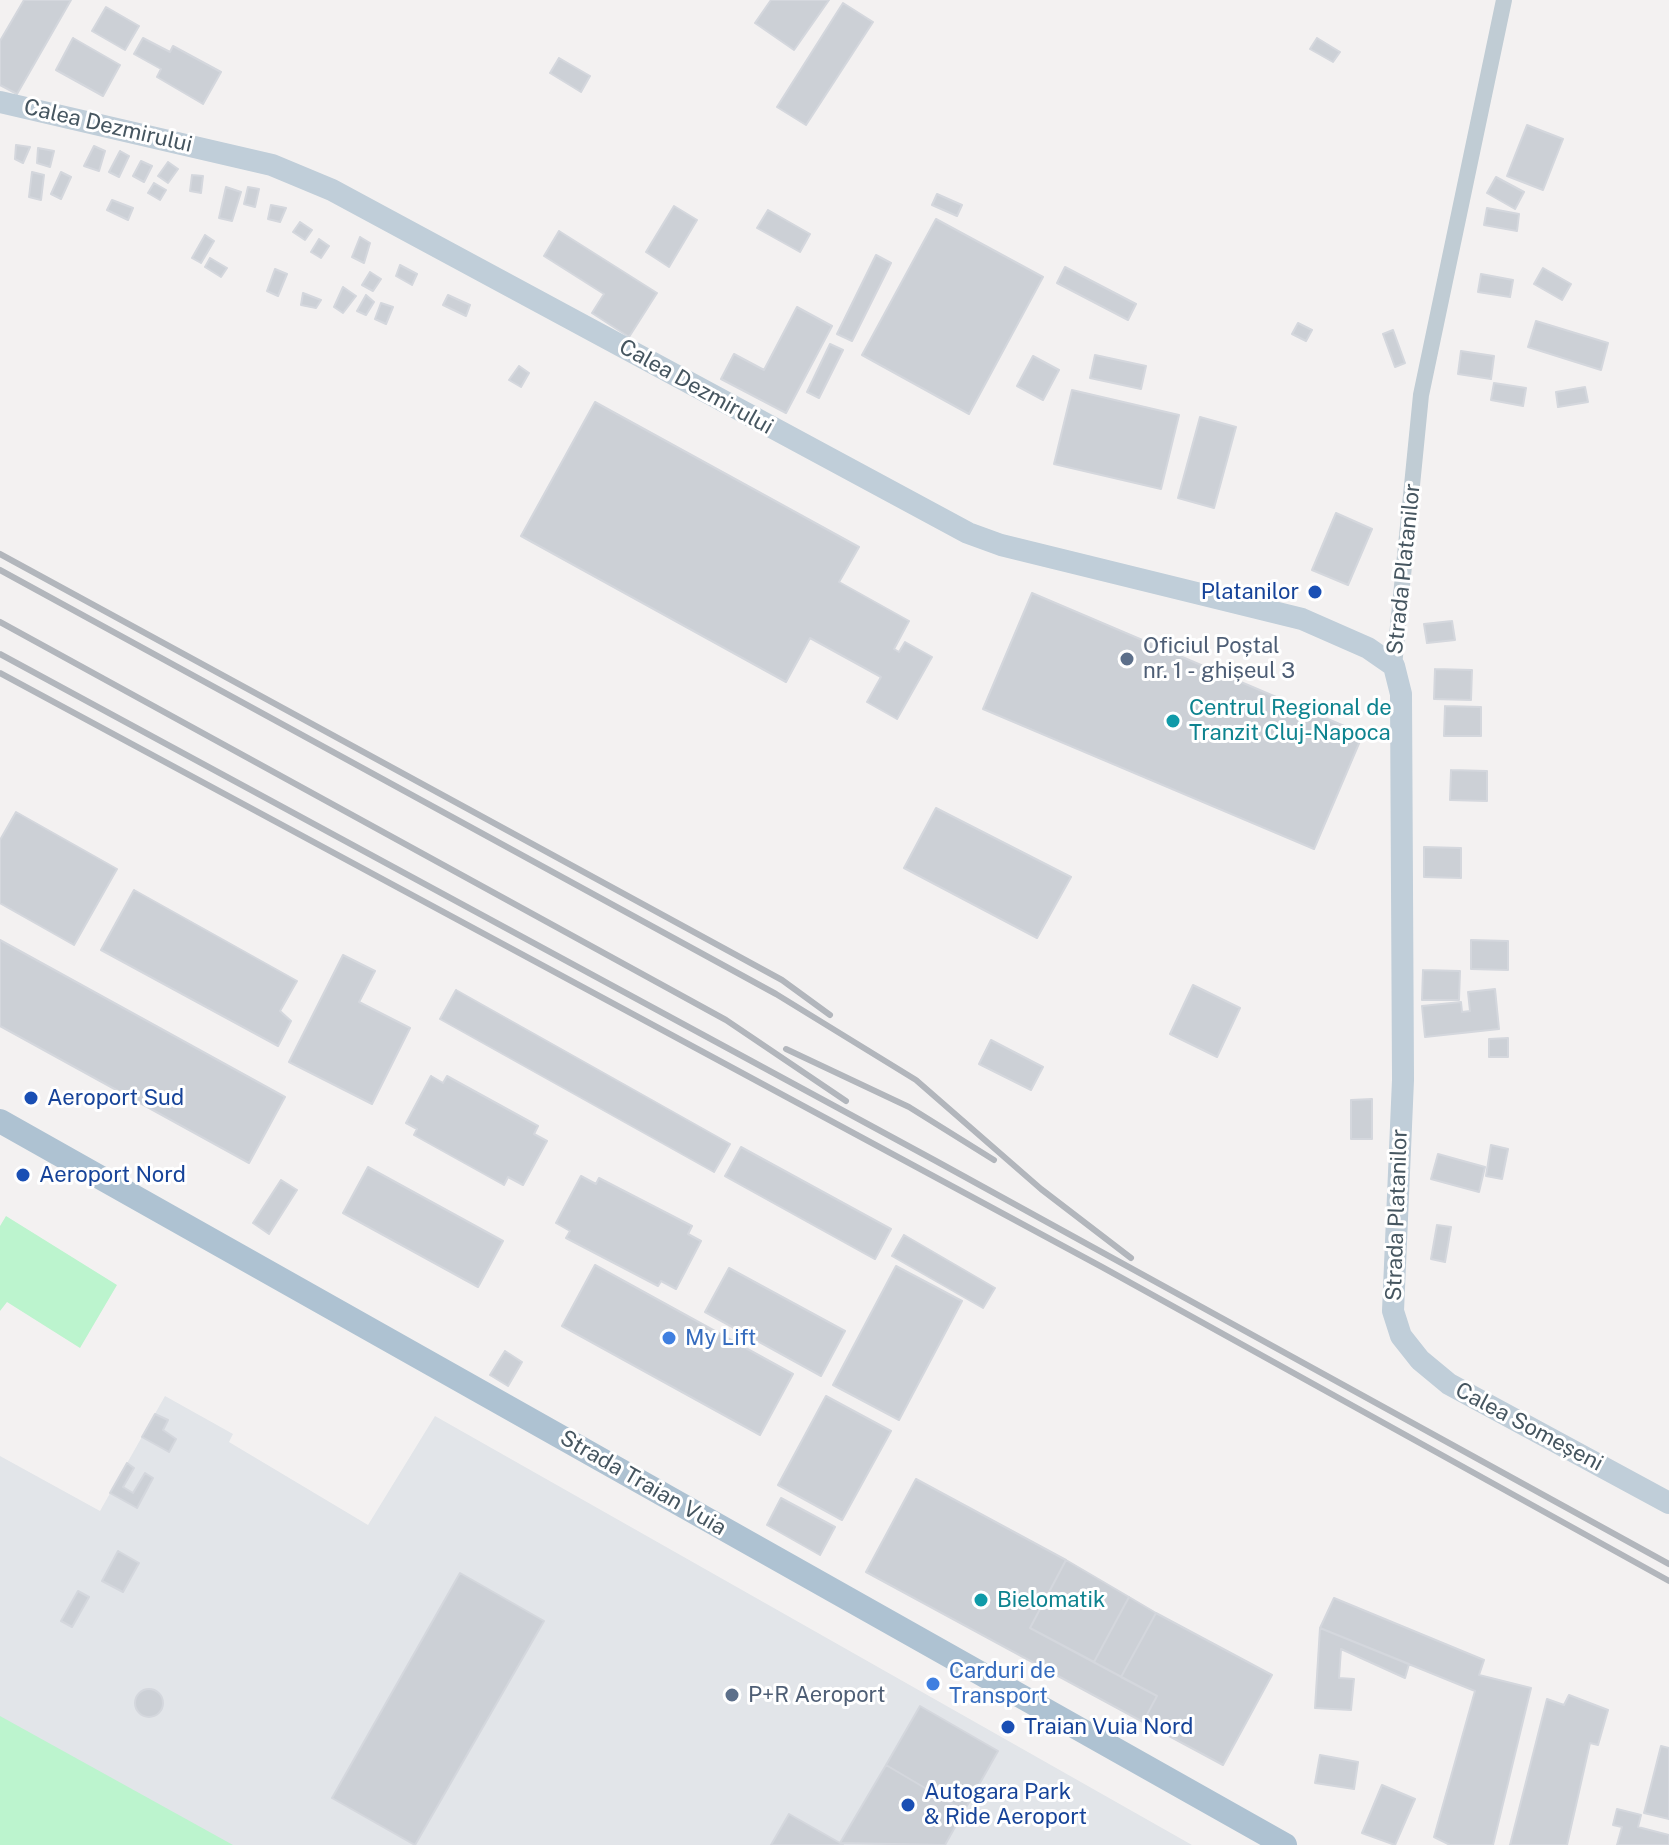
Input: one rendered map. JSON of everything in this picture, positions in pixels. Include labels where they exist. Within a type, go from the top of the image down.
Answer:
[{"type":"main road","name":"Calea Dezmirului","points":[[0,102],[272,165],[332,190],[968,533],[1001,545],[1302,619],[1368,648],[1394,666]]},
{"type":"main road","name":"Strada Platanilor","points":[[1394,666],[1401,694],[1403,1080],[1393,1299],[1401,1336]]},
{"type":"main road","name":"Strada Traian Vuia","points":[[0,1121],[1285,1845]]},
{"type":"main road","name":"Calea Someșeni","points":[[1401,1336],[1420,1360],[1449,1384],[1669,1503]]},
{"type":"street","name":"Strada Platanilor","points":[[1394,666],[1421,395],[1504,0]]},
{"type":"shaded area","points":[[165,1396],[233,1434],[229,1442],[368,1525],[435,1416],[1192,1845],[0,1845],[0,1456],[100,1511]]},
{"type":"green space","points":[[6,1216],[117,1285],[80,1348],[7,1302],[0,1311],[0,1226]]},
{"type":"green space","points":[[0,1716],[233,1845],[0,1845]]},
{"type":"building","points":[[24,0],[71,0],[17,94],[0,85],[0,41]]},
{"type":"building","points":[[771,0],[829,0],[794,50],[755,23]]},
{"type":"building","points":[[843,3],[873,22],[806,125],[777,107]]},
{"type":"building","points":[[106,7],[139,26],[125,50],[92,31]]},
{"type":"building","points":[[73,38],[120,65],[103,96],[56,70]]},
{"type":"building","points":[[143,38],[170,52],[173,46],[221,72],[203,104],[157,77],[161,69],[134,54]]},
{"type":"building","points":[[1317,38],[1340,52],[1333,62],[1310,49]]},
{"type":"building","points":[[559,58],[590,76],[581,92],[550,73]]},
{"type":"building","points":[[1527,125],[1563,139],[1543,190],[1507,176]]},
{"type":"building","points":[[16,145],[30,147],[23,163],[15,159]]},
{"type":"building","points":[[94,146],[105,151],[99,171],[84,166]]},
{"type":"building","points":[[38,148],[54,151],[50,167],[37,163]]},
{"type":"building","points":[[120,151],[129,156],[119,177],[109,172]]},
{"type":"building","points":[[141,161],[152,166],[144,182],[133,176]]},
{"type":"building","points":[[168,162],[178,169],[168,183],[158,176]]},
{"type":"building","points":[[32,172],[44,175],[41,200],[29,197]]},
{"type":"building","points":[[61,172],[71,177],[61,199],[51,194]]},
{"type":"building","points":[[192,175],[203,176],[201,193],[190,191]]},
{"type":"building","points":[[1496,177],[1524,192],[1515,209],[1487,193]]},
{"type":"building","points":[[154,183],[166,190],[160,200],[148,193]]},
{"type":"building","points":[[226,187],[241,192],[232,221],[219,218]]},
{"type":"building","points":[[248,187],[259,189],[255,207],[244,204]]},
{"type":"building","points":[[937,194],[962,205],[957,216],[932,205]]},
{"type":"building","points":[[112,200],[133,208],[128,220],[107,210]]},
{"type":"building","points":[[271,205],[286,208],[280,222],[268,219]]},
{"type":"building","points":[[674,206],[697,220],[669,267],[646,252]]},
{"type":"building","points":[[1487,208],[1519,214],[1517,231],[1484,225]]},
{"type":"building","points":[[768,210],[810,234],[800,252],[757,228]]},
{"type":"building","points":[[936,219],[1043,277],[969,414],[862,355]]},
{"type":"building","points":[[300,222],[312,230],[305,240],[293,232]]},
{"type":"building","points":[[559,231],[657,293],[629,337],[592,313],[604,294],[544,256]]},
{"type":"building","points":[[205,235],[214,241],[201,263],[192,258]]},
{"type":"building","points":[[360,237],[370,243],[364,263],[352,257]]},
{"type":"building","points":[[319,239],[329,246],[321,258],[311,252]]},
{"type":"building","points":[[876,255],[891,263],[852,341],[837,334]]},
{"type":"building","points":[[210,258],[227,268],[221,277],[205,267]]},
{"type":"building","points":[[400,265],[417,274],[412,285],[396,276]]},
{"type":"building","points":[[1065,267],[1136,304],[1128,320],[1057,283]]},
{"type":"building","points":[[1543,268],[1571,284],[1562,300],[1534,284]]},
{"type":"building","points":[[275,269],[287,274],[278,296],[267,291]]},
{"type":"building","points":[[370,272],[381,279],[373,291],[362,285]]},
{"type":"building","points":[[1481,274],[1513,280],[1510,297],[1478,292]]},
{"type":"building","points":[[343,287],[356,296],[343,313],[334,307]]},
{"type":"building","points":[[303,293],[321,300],[316,308],[301,305]]},
{"type":"building","points":[[366,295],[374,302],[366,315],[357,311]]},
{"type":"building","points":[[448,295],[470,305],[466,316],[443,305]]},
{"type":"building","points":[[381,303],[393,307],[386,324],[375,319]]},
{"type":"building","points":[[797,307],[832,326],[786,413],[721,379],[734,354],[764,370]]},
{"type":"building","points":[[1536,321],[1608,343],[1601,370],[1528,347]]},
{"type":"building","points":[[1298,323],[1312,330],[1306,341],[1292,334]]},
{"type":"building","points":[[1393,330],[1405,363],[1395,367],[1383,334]]},
{"type":"building","points":[[830,344],[843,350],[819,398],[807,392]]},
{"type":"building","points":[[1461,351],[1494,356],[1491,379],[1458,374]]},
{"type":"building","points":[[1095,355],[1146,366],[1141,389],[1090,378]]},
{"type":"building","points":[[1033,356],[1059,370],[1043,400],[1017,386]]},
{"type":"building","points":[[519,366],[529,373],[521,387],[509,380]]},
{"type":"building","points":[[1494,383],[1526,388],[1523,406],[1491,400]]},
{"type":"building","points":[[1585,387],[1588,402],[1558,407],[1556,392]]},
{"type":"building","points":[[1072,390],[1179,415],[1161,489],[1054,464]]},
{"type":"building","points":[[595,402],[859,547],[839,582],[909,621],[894,649],[899,652],[905,642],[932,657],[897,719],[867,702],[881,677],[810,638],[786,682],[521,536]]},
{"type":"building","points":[[1200,417],[1236,427],[1214,508],[1178,498]]},
{"type":"building","points":[[1336,513],[1372,529],[1348,585],[1312,570]]},
{"type":"building","name":"Centrul Regional de Tranzit Cluj-Napoca","points":[[1032,593],[1363,734],[1314,849],[983,709]]},
{"type":"building","points":[[1452,621],[1455,640],[1427,643],[1424,624]]},
{"type":"building","points":[[1435,669],[1472,670],[1471,700],[1434,699]]},
{"type":"building","points":[[1445,706],[1481,707],[1481,736],[1444,736]]},
{"type":"building","points":[[1451,770],[1487,771],[1487,801],[1450,800]]},
{"type":"building","points":[[936,808],[1071,877],[1037,938],[904,868]]},
{"type":"building","points":[[16,812],[117,869],[74,945],[0,903],[0,840]]},
{"type":"building","points":[[1424,847],[1461,848],[1461,878],[1424,877]]},
{"type":"building","points":[[134,890],[297,981],[280,1011],[291,1021],[278,1046],[101,950]]},
{"type":"building","points":[[0,940],[285,1097],[249,1163],[0,1026]]},
{"type":"building","points":[[1471,940],[1508,941],[1508,970],[1471,969]]},
{"type":"building","points":[[343,955],[375,971],[359,1002],[410,1028],[372,1104],[289,1062]]},
{"type":"building","points":[[1423,970],[1460,971],[1459,1000],[1422,1000]]},
{"type":"building","points":[[1193,985],[1240,1008],[1217,1057],[1170,1034]]},
{"type":"building","points":[[1495,989],[1499,1029],[1425,1037],[1422,1006],[1461,1002],[1462,1012],[1470,1011],[1468,992]]},
{"type":"building","points":[[456,990],[730,1144],[714,1172],[440,1019]]},
{"type":"building","points":[[1508,1038],[1508,1057],[1489,1057],[1489,1039]]},
{"type":"building","points":[[991,1040],[1043,1067],[1031,1090],[979,1064]]},
{"type":"building","points":[[431,1076],[443,1083],[447,1076],[538,1126],[534,1134],[547,1141],[523,1185],[508,1177],[504,1185],[414,1135],[417,1129],[406,1123]]},
{"type":"building","points":[[1372,1099],[1372,1139],[1351,1139],[1351,1100]]},
{"type":"building","points":[[1491,1145],[1508,1149],[1502,1179],[1486,1176]]},
{"type":"building","points":[[741,1147],[891,1229],[875,1259],[725,1176]]},
{"type":"building","points":[[1438,1154],[1485,1167],[1479,1192],[1431,1179]]},
{"type":"building","points":[[368,1167],[503,1241],[478,1287],[343,1213]]},
{"type":"building","points":[[581,1176],[596,1184],[599,1178],[692,1226],[688,1234],[701,1241],[676,1289],[661,1281],[658,1286],[566,1238],[570,1231],[556,1223]]},
{"type":"building","points":[[281,1180],[297,1190],[269,1234],[253,1223]]},
{"type":"building","points":[[1437,1225],[1451,1227],[1445,1262],[1431,1259]]},
{"type":"building","points":[[904,1235],[995,1288],[983,1308],[892,1256]]},
{"type":"building","points":[[595,1265],[793,1374],[760,1435],[562,1326]]},
{"type":"building","points":[[896,1266],[962,1301],[899,1420],[833,1385]]},
{"type":"building","points":[[729,1268],[845,1331],[821,1376],[705,1312]]},
{"type":"building","points":[[505,1351],[522,1362],[508,1386],[490,1375]]},
{"type":"building","points":[[826,1396],[891,1431],[842,1520],[778,1485]]},
{"type":"building","points":[[155,1414],[168,1420],[163,1430],[176,1439],[169,1452],[142,1437]]},
{"type":"building","points":[[127,1463],[134,1468],[123,1487],[133,1493],[145,1473],[153,1478],[137,1508],[110,1493]]},
{"type":"building","name":"Bielomatik","points":[[916,1479],[1066,1560],[1030,1628],[1157,1696],[1143,1722],[866,1572]]},
{"type":"building","points":[[781,1498],[835,1527],[820,1555],[767,1525]]},
{"type":"building","points":[[118,1551],[139,1563],[123,1592],[102,1581]]},
{"type":"building","points":[[1066,1560],[1129,1597],[1094,1662],[1030,1628]]},
{"type":"building","points":[[460,1573],[544,1621],[415,1845],[332,1798]]},
{"type":"building","points":[[78,1591],[89,1597],[72,1627],[61,1621]]},
{"type":"building","points":[[1129,1597],[1156,1613],[1121,1677],[1094,1662]]},
{"type":"building","points":[[1334,1598],[1484,1660],[1479,1675],[1531,1688],[1493,1845],[1450,1845],[1434,1837],[1475,1691],[1320,1628]]},
{"type":"building","points":[[1156,1613],[1272,1675],[1223,1765],[1143,1722],[1157,1696],[1121,1677]]},
{"type":"building","points":[[1320,1628],[1409,1664],[1405,1678],[1341,1649],[1339,1678],[1354,1679],[1351,1710],[1315,1708]]},
{"type":"building","points":[[149,1689],[159,1693],[163,1703],[159,1713],[149,1717],[139,1713],[135,1703],[139,1693]]},
{"type":"building","points":[[1569,1695],[1608,1710],[1598,1745],[1590,1743],[1567,1845],[1510,1845],[1547,1699],[1564,1705]]},
{"type":"building","points":[[920,1706],[998,1751],[964,1811],[886,1765]]},
{"type":"building","points":[[1661,1746],[1669,1748],[1669,1819],[1644,1813]]},
{"type":"building","points":[[1320,1755],[1358,1762],[1354,1789],[1315,1783]]},
{"type":"building","name":"Autogara Park & Ride Aeroport","points":[[886,1765],[964,1811],[945,1845],[840,1843]]},
{"type":"building","points":[[1382,1785],[1415,1799],[1395,1845],[1362,1833]]},
{"type":"building","points":[[1617,1809],[1641,1815],[1638,1827],[1669,1835],[1669,1845],[1617,1845],[1622,1827],[1613,1825]]},
{"type":"building","points":[[789,1814],[840,1843],[843,1845],[771,1845]]},
{"type":"railway","points":[[0,554],[782,980],[830,1015]]},
{"type":"railway","points":[[0,570],[776,994],[916,1080],[1041,1189],[1131,1258]]},
{"type":"railway","points":[[0,622],[726,1020],[846,1101]]},
{"type":"railway","points":[[0,654],[936,1161],[1669,1564]]},
{"type":"railway","points":[[0,673],[1102,1267],[1669,1581]]},
{"type":"railway","points":[[786,1049],[909,1107],[994,1160]]},
{"type":"place","name":"Platanilor","points":[[1315,592]]},
{"type":"place","name":"Oficiul Poștal nr. 1 - ghișeul 3","points":[[1127,659]]},
{"type":"place","name":"Centrul Regional de Tranzit Cluj-Napoca","points":[[1173,721]]},
{"type":"place","name":"Aeroport Sud","points":[[31,1098]]},
{"type":"place","name":"Aeroport Nord","points":[[23,1175]]},
{"type":"place","name":"My Lift","points":[[669,1338]]},
{"type":"place","name":"Bielomatik","points":[[981,1600]]},
{"type":"place","name":"Carduri de Transport","points":[[933,1684]]},
{"type":"place","name":"P+R Aeroport","points":[[732,1695]]},
{"type":"place","name":"Traian Vuia Nord","points":[[1008,1727]]},
{"type":"place","name":"Autogara Park & Ride Aeroport","points":[[908,1805]]}]
